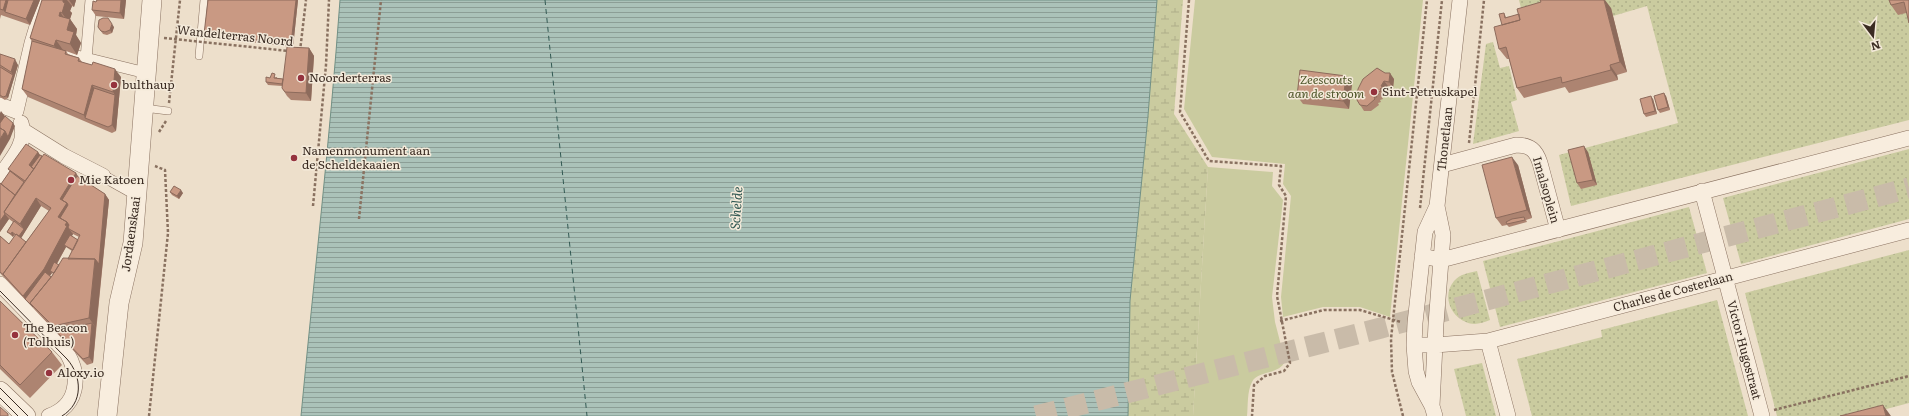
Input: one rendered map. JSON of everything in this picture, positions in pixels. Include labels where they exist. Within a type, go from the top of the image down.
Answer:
[{"type":"street","points":[[0,176],[23,142],[24,131],[16,111],[32,43],[46,0]]},
{"type":"street","points":[[86,59],[91,0]]},
{"type":"street","name":"Jordaenskaai","points":[[107,416],[119,303],[133,243],[152,0]]},
{"type":"street","name":"Thonetlaan","points":[[1434,411],[1419,382],[1416,371],[1414,345],[1415,323],[1425,232],[1437,206],[1460,0]]},
{"type":"street","points":[[32,43],[86,59],[146,73]]},
{"type":"street","points":[[0,105],[16,111]]},
{"type":"street","points":[[24,131],[64,156],[137,195]]},
{"type":"street","points":[[1422,256],[1441,260],[1909,138]]},
{"type":"street","name":"Imalsoplein","points":[[1442,165],[1516,145],[1525,145],[1532,148],[1537,154],[1540,163],[1558,230]]},
{"type":"street","name":"Victor Hugostraat","points":[[1702,191],[1724,278],[1762,415]]},
{"type":"street","name":"Thonetlaan","points":[[1434,411],[1435,345],[1443,234],[1437,206]]},
{"type":"street","name":"Charles de Costerlaan","points":[[1435,345],[1488,340],[1909,230]]},
{"type":"street","points":[[0,284],[67,353],[73,366],[75,387],[72,400],[63,410],[49,416]]},
{"type":"street","points":[[1488,340],[1508,416]]},
{"type":"street","points":[[1414,345],[1435,345]]},
{"type":"street","points":[[0,391],[26,416]]},
{"type":"lane","points":[[199,56],[204,0]]},
{"type":"lane","points":[[144,108],[168,111]]},
{"type":"path","points":[[169,102],[180,0]]},
{"type":"path","name":"Wandelterras Noord","points":[[164,38],[300,52],[306,0]]},
{"type":"path","points":[[313,206],[326,65],[329,0]]},
{"type":"path","points":[[359,219],[381,0]]},
{"type":"path","points":[[1189,0],[1180,112],[1209,161],[1281,166],[1279,185],[1286,196],[1276,296],[1290,363],[1284,371],[1265,376],[1254,385],[1252,416]]},
{"type":"path","points":[[1403,416],[1392,372],[1392,320],[1427,0]]},
{"type":"path","points":[[1467,158],[1484,0]]},
{"type":"path","points":[[140,161],[165,170],[168,233],[148,416]]},
{"type":"path","points":[[1280,321],[1324,310],[1360,310],[1392,320],[1415,323]]},
{"type":"path","points":[[1762,415],[1909,376]]},
{"type":"green space","points":[[1157,0],[1183,0],[1174,114],[1208,167],[1193,416],[1128,416],[1130,301],[1148,116]]},
{"type":"green space","name":"Zeescouts aan de stroom","points":[[1195,0],[1423,0],[1390,317],[1360,307],[1323,307],[1283,317],[1281,297],[1291,196],[1283,184],[1285,164],[1212,157],[1184,109]]},
{"type":"green space","points":[[1519,0],[1545,0],[1523,16]]},
{"type":"green space","points":[[1597,0],[1909,0],[1909,120],[1571,206],[1559,155],[1678,123],[1647,6],[1613,16],[1610,8]]},
{"type":"green space","points":[[1493,42],[1500,68],[1509,66],[1517,100],[1511,102],[1519,131],[1473,144],[1486,44]]},
{"type":"green space","points":[[1909,149],[1909,219],[1741,264],[1723,198]]},
{"type":"green space","points":[[1208,167],[1273,172],[1272,186],[1283,200],[1272,297],[1275,322],[1285,361],[1279,368],[1255,378],[1252,382],[1248,394],[1247,416],[1193,416]]},
{"type":"green space","points":[[1689,207],[1707,273],[1500,327],[1483,261]]},
{"type":"green space","points":[[1909,250],[1909,403],[1860,416],[1777,416],[1745,293]]},
{"type":"green space","points":[[1477,271],[1490,320],[1472,324],[1460,319],[1456,315],[1452,310],[1448,299],[1450,287],[1456,279],[1464,274]]},
{"type":"green space","points":[[1717,300],[1748,416],[1532,416],[1517,359],[1602,337],[1601,330]]},
{"type":"green space","points":[[1482,363],[1496,416],[1466,416],[1454,369]]},
{"type":"water","name":"Schelde","points":[[340,0],[1157,0],[1148,116],[1130,301],[1128,416],[301,416],[327,156]]},
{"type":"building","points":[[0,0],[6,0],[3,10],[0,9]]},
{"type":"building","points":[[8,0],[34,0],[26,19],[5,12]]},
{"type":"building","points":[[42,0],[63,0],[65,3],[62,13],[60,12],[59,16],[70,19],[67,30],[74,32],[70,44],[56,40],[54,46],[30,38]]},
{"type":"building","points":[[97,0],[121,0],[120,13],[92,10],[93,1],[96,2]]},
{"type":"building","points":[[208,0],[296,0],[291,44],[204,34]]},
{"type":"building","points":[[1540,0],[1604,0],[1620,62],[1610,65],[1611,70],[1562,83],[1561,77],[1517,88],[1506,47],[1499,49],[1494,27],[1520,20],[1517,9],[1541,2]]},
{"type":"building","points":[[1889,0],[1909,0],[1909,23],[1904,2],[1891,5]]},
{"type":"building","points":[[1504,13],[1505,18],[1519,14],[1520,20],[1502,25],[1499,14]]},
{"type":"building","points":[[108,18],[112,24],[110,30],[105,32],[101,31],[98,27],[99,20]]},
{"type":"building","points":[[32,41],[66,51],[65,54],[79,58],[78,61],[92,65],[93,62],[115,69],[113,92],[92,85],[84,115],[22,89]]},
{"type":"building","name":"Noorderterras","points":[[287,47],[309,48],[306,93],[285,92],[282,88]]},
{"type":"building","points":[[0,54],[15,59],[11,72],[0,65]]},
{"type":"building","points":[[0,67],[13,75],[6,96],[3,97],[0,95]]},
{"type":"building","name":"Sint-Petruskapel","points":[[1377,68],[1385,73],[1390,73],[1389,82],[1384,81],[1381,86],[1383,87],[1380,89],[1381,91],[1376,95],[1377,97],[1374,97],[1375,99],[1367,106],[1360,105],[1357,100],[1358,89],[1363,79]]},
{"type":"building","points":[[1300,70],[1346,76],[1343,101],[1297,96]]},
{"type":"building","points":[[272,73],[275,74],[274,78],[283,79],[282,84],[266,82],[266,77],[270,78]]},
{"type":"building","points":[[94,88],[115,95],[112,125],[108,127],[85,118]]},
{"type":"building","points":[[1664,93],[1668,107],[1658,110],[1654,96]]},
{"type":"building","points":[[1651,96],[1655,111],[1644,114],[1640,99]]},
{"type":"building","points":[[5,116],[13,123],[8,137],[5,131],[0,128],[0,123]]},
{"type":"building","points":[[0,128],[5,131],[0,139]]},
{"type":"building","points":[[26,144],[38,152],[29,165],[34,169],[25,181],[8,169]]},
{"type":"building","points":[[1584,146],[1593,180],[1577,183],[1568,150]]},
{"type":"building","points":[[44,154],[76,173],[60,199],[67,203],[58,217],[67,222],[65,225],[67,226],[44,269],[23,296],[3,274],[51,208],[36,198],[20,224],[4,212]]},
{"type":"building","points":[[40,155],[42,156],[34,169],[31,167]]},
{"type":"building","points":[[1512,157],[1527,210],[1496,218],[1482,165]]},
{"type":"building","points":[[10,171],[24,182],[15,195],[1,184]]},
{"type":"building","points":[[77,176],[105,194],[99,264],[95,259],[68,259],[80,235],[69,229],[67,222],[60,218],[68,205],[62,200]]},
{"type":"building","points":[[0,183],[15,195],[0,221]]},
{"type":"building","points":[[174,186],[181,190],[177,196],[170,192]]},
{"type":"building","points":[[1524,217],[1525,220],[1507,224],[1506,222],[1512,219]]},
{"type":"building","points":[[14,221],[24,229],[19,236],[12,232],[11,234],[7,232]]},
{"type":"building","points":[[16,234],[26,242],[3,274],[5,276],[0,272],[0,236],[9,244]]},
{"type":"building","points":[[70,235],[78,240],[73,250],[64,245]]},
{"type":"building","points":[[63,258],[95,259],[89,318],[53,326],[30,303],[52,276]]},
{"type":"building","points":[[54,262],[59,265],[54,273],[50,271]]},
{"type":"building","points":[[45,272],[51,277],[30,303],[33,307],[25,299]]},
{"type":"building","name":"The Beacon (Tolhuis)","points":[[0,301],[52,352],[20,385],[0,365]]},
{"type":"building","points":[[92,323],[89,357],[83,359],[56,331]]},
{"type":"building","points":[[1883,405],[1886,416],[1840,416]]},
{"type":"building","points":[[0,407],[8,414],[8,416],[0,416]]},
{"type":"ferry route","points":[[545,0],[587,416]]},
{"type":"tunnel","points":[[1036,416],[1381,328],[1909,188]]},
{"type":"tram line","points":[[0,291],[67,359],[76,373],[78,381],[77,397],[69,411],[62,416]]},
{"type":"tram line","points":[[0,388],[28,416]]},
{"type":"tram line","points":[[0,398],[18,416]]},
{"type":"place","name":"Noorderterras","points":[[301,78]]},
{"type":"place","name":"bulthaup","points":[[114,85]]},
{"type":"place","name":"Sint-Petruskapel","points":[[1374,92]]},
{"type":"place","name":"Namenmonument aan de Scheldekaaien","points":[[294,158]]},
{"type":"place","name":"Mie Katoen","points":[[71,180]]},
{"type":"place","name":"The Beacon (Tolhuis)","points":[[15,335]]},
{"type":"place","name":"Aloxy.io","points":[[49,373]]}]
